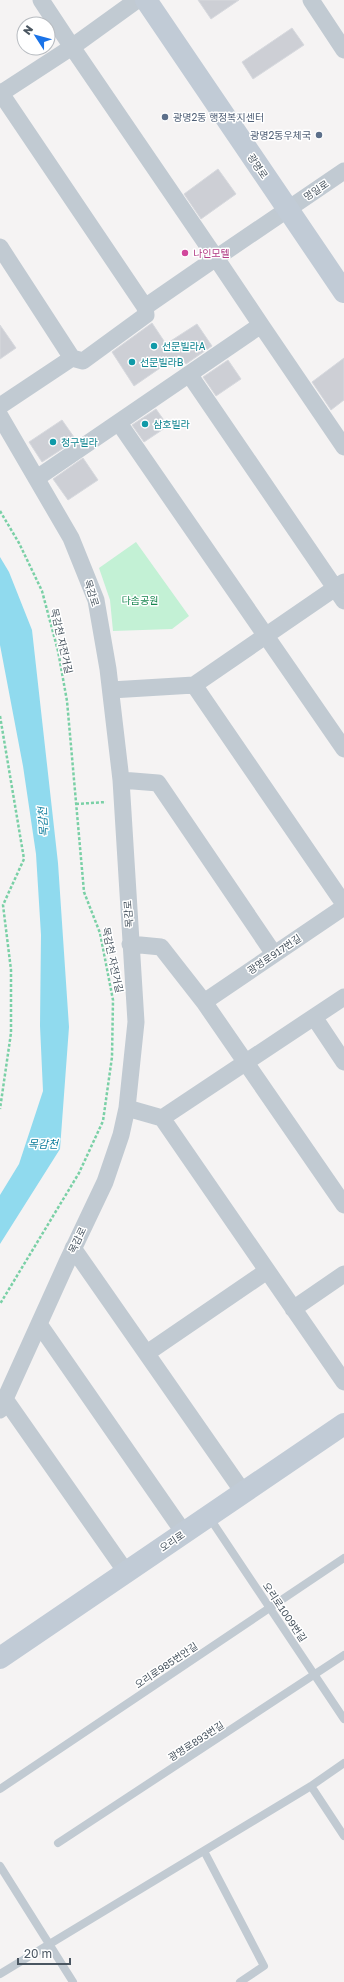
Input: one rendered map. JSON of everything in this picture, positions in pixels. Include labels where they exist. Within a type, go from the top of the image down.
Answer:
[{"type":"main road","name":"광명로","points":[[146,0],[344,292]]},
{"type":"main road","name":"오리로","points":[[0,1658],[344,1424]]},
{"type":"street","points":[[41,0],[344,447]]},
{"type":"street","points":[[0,247],[72,358],[83,361],[146,315],[145,307],[0,93],[72,47],[137,0]]},
{"type":"street","points":[[311,0],[344,50]]},
{"type":"street","name":"명일로","points":[[145,307],[344,172]]},
{"type":"street","points":[[37,478],[261,325]]},
{"type":"street","points":[[0,406],[72,358]]},
{"type":"street","points":[[111,690],[194,686],[266,635],[341,590],[189,374]]},
{"type":"street","name":"목감로","points":[[0,416],[71,538],[96,600],[111,690],[121,780],[121,801],[136,1022],[127,1108],[121,1135],[105,1182],[73,1248],[2,1405]]},
{"type":"street","points":[[119,423],[344,749]]},
{"type":"street","points":[[194,686],[344,905]]},
{"type":"street","points":[[121,780],[158,783],[274,954]]},
{"type":"street","name":"광명로917번길","points":[[204,1002],[344,905]]},
{"type":"street","points":[[130,944],[161,947],[204,1002],[344,1205]]},
{"type":"street","points":[[162,1118],[344,997]]},
{"type":"street","points":[[314,1017],[344,1062]]},
{"type":"street","points":[[127,1108],[162,1118],[344,1382]]},
{"type":"street","points":[[73,1248],[243,1492]]},
{"type":"street","points":[[147,1353],[267,1271]]},
{"type":"street","points":[[293,1309],[344,1274]]},
{"type":"street","points":[[39,1324],[184,1533]]},
{"type":"street","points":[[2,1405],[126,1572]]},
{"type":"lane","name":"오리로1009번길","points":[[208,1516],[344,1719]]},
{"type":"lane","name":"오리로985번안길","points":[[0,1789],[344,1558]]},
{"type":"lane","name":"광명로893번길","points":[[58,1843],[344,1655]]},
{"type":"lane","points":[[0,1974],[49,1946],[310,1786],[344,1763]]},
{"type":"lane","points":[[310,1786],[344,1836]]},
{"type":"lane","points":[[204,1851],[264,1966],[240,1982]]},
{"type":"lane","points":[[0,1866],[73,1982]]},
{"type":"path","name":"목감천 자전거길","points":[[0,511],[19,543],[42,591],[56,643],[67,701],[84,892],[100,933],[113,1000],[112,1057],[103,1121],[79,1173],[0,1304]]},
{"type":"path","points":[[0,716],[24,859],[3,905],[11,970],[11,1034],[0,1110]]},
{"type":"path","points":[[76,804],[121,801]]},
{"type":"green space","name":"다솜공원","points":[[136,542],[189,616],[172,629],[113,631],[110,600],[99,568]]},
{"type":"water","name":"목감천","points":[[0,557],[9,572],[32,630],[58,863],[69,1027],[60,1149],[0,1244],[0,1195],[19,1164],[43,1091],[40,1026],[41,935],[36,854],[23,766],[0,645]]},
{"type":"building","points":[[198,0],[239,0],[211,19]]},
{"type":"building","points":[[292,28],[304,45],[253,79],[242,62]]},
{"type":"building","points":[[218,169],[236,194],[201,219],[184,194]]},
{"type":"building","points":[[152,323],[166,344],[197,324],[212,346],[186,364],[179,355],[134,386],[112,352]]},
{"type":"building","points":[[0,325],[16,348],[0,359]]},
{"type":"building","points":[[344,358],[344,400],[331,410],[312,382]]},
{"type":"building","points":[[228,360],[241,379],[216,396],[203,377]]},
{"type":"building","points":[[156,409],[168,426],[144,442],[132,425]]},
{"type":"building","name":"청구빌라","points":[[62,420],[76,440],[42,462],[29,442]]},
{"type":"building","points":[[83,458],[98,480],[68,500],[53,479]]},
{"type":"place","name":"광명2동 행정복지센터","points":[[165,117]]},
{"type":"place","name":"광명2동우체국","points":[[319,135]]},
{"type":"place","name":"나인모텔","points":[[185,253]]},
{"type":"place","name":"선문빌라A","points":[[154,346]]},
{"type":"place","name":"선문빌라B","points":[[132,362]]},
{"type":"place","name":"삼호빌라","points":[[145,424]]},
{"type":"place","name":"청구빌라","points":[[53,442]]}]
